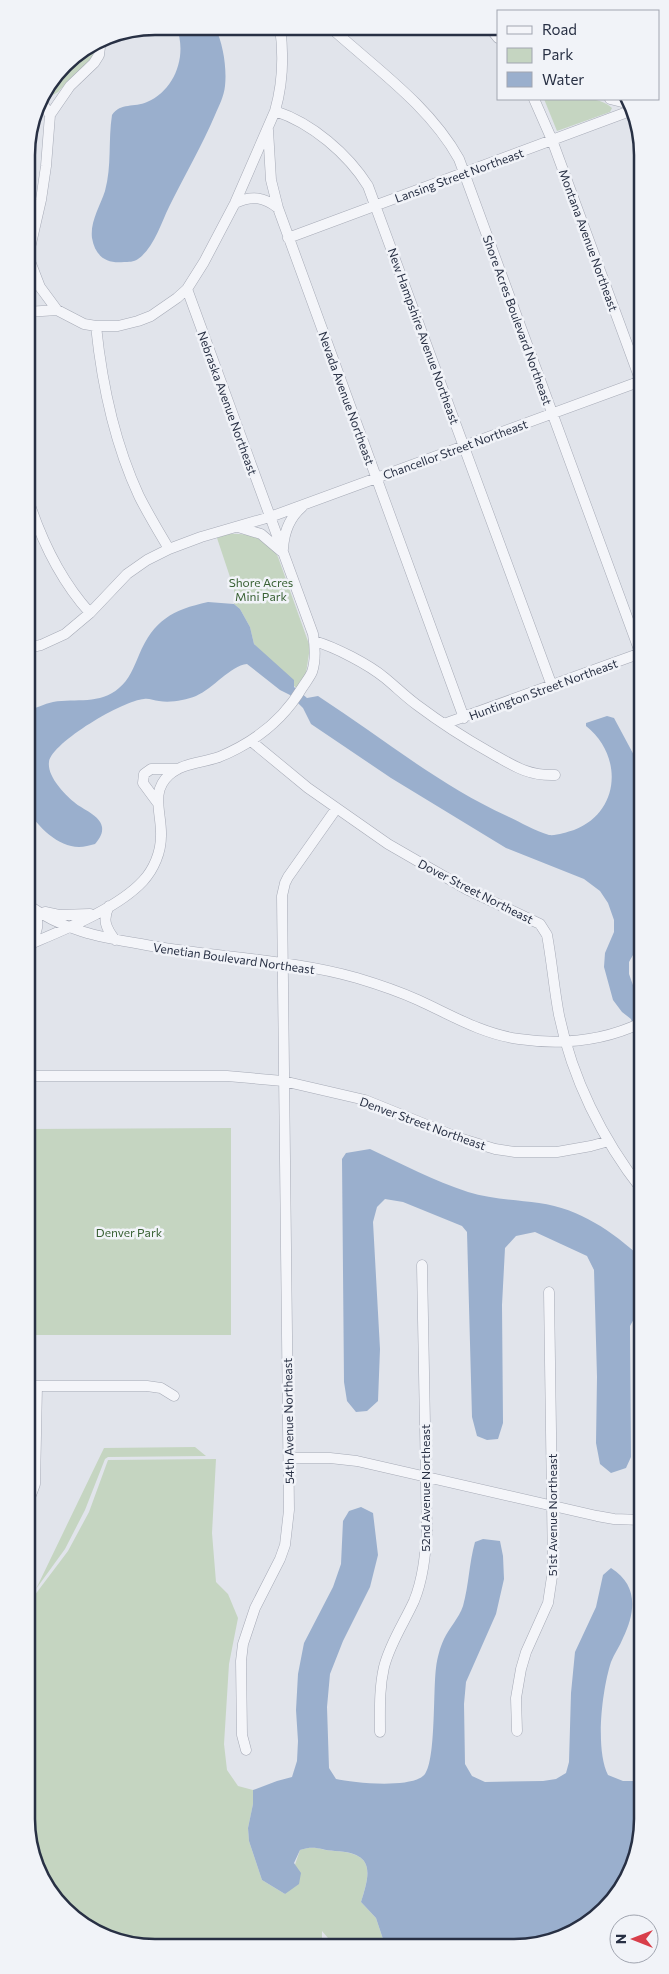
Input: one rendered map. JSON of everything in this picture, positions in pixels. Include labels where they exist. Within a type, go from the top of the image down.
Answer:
[{"type":"street","points":[[35,275],[40,287],[57,310],[84,324],[96,326],[118,326],[138,321],[160,311],[187,289],[204,262],[235,203],[268,130],[275,111],[282,80],[283,61],[281,35]]},
{"type":"street","name":"Shore Acres Boulevard Northeast","points":[[339,35],[423,110],[449,140],[465,172],[634,635]]},
{"type":"street","points":[[35,227],[46,166],[50,115],[66,91],[94,63],[99,55],[100,49]]},
{"type":"street","name":"Montana Avenue Northeast","points":[[534,100],[552,140],[634,365]]},
{"type":"street","points":[[45,107],[50,115]]},
{"type":"street","name":"New Hampshire Avenue Northeast","points":[[275,111],[297,120],[334,146],[361,174],[376,205],[552,686]]},
{"type":"street","name":"Lansing Street Northeast","points":[[288,238],[626,112]]},
{"type":"street","name":"Nevada Avenue Northeast","points":[[268,130],[271,180],[278,208],[464,718]]},
{"type":"street","points":[[235,203],[256,198],[269,201],[278,208]]},
{"type":"street","name":"Nebraska Avenue Northeast","points":[[187,289],[314,641]]},
{"type":"street","points":[[35,311],[57,310]]},
{"type":"street","points":[[96,326],[105,391],[119,446],[140,496],[169,549]]},
{"type":"street","name":"Chancellor Street Northeast","points":[[35,646],[65,634],[90,613],[127,574],[147,560],[169,549],[201,537],[270,517],[634,383]]},
{"type":"street","points":[[283,552],[284,535],[289,522],[306,503]]},
{"type":"street","points":[[35,518],[59,567],[80,602],[90,613]]},
{"type":"street","points":[[237,527],[261,534],[283,552]]},
{"type":"street","points":[[157,802],[143,782],[144,774],[151,769],[178,768],[219,756],[251,741],[271,726],[291,704],[312,672],[315,653],[314,641],[332,646],[374,670],[444,724],[526,772],[539,776],[555,775]]},
{"type":"street","name":"Huntington Street Northeast","points":[[444,724],[634,657]]},
{"type":"street","name":"Dover Street Northeast","points":[[251,741],[336,809],[388,844],[466,889],[540,924],[547,936],[554,988],[565,1042],[586,1098],[609,1141],[634,1178]]},
{"type":"street","points":[[35,942],[68,928],[109,906],[144,880],[158,856],[162,837],[157,802],[162,784],[178,768]]},
{"type":"street","name":"54th Avenue Northeast","points":[[246,1750],[242,1735],[241,1661],[243,1644],[255,1608],[285,1545],[289,1510],[282,902],[285,883],[336,809]]},
{"type":"street","points":[[109,906],[106,913],[106,925],[115,940]]},
{"type":"street","points":[[35,908],[60,915],[95,913]]},
{"type":"street","name":"Venetian Boulevard Northeast","points":[[35,909],[68,928],[115,940],[195,954],[282,962],[336,972],[417,999],[472,1026],[498,1035],[529,1040],[565,1042],[602,1037],[634,1026]]},
{"type":"street","points":[[35,914],[38,920],[38,929],[35,934]]},
{"type":"street","name":"Denver Street Northeast","points":[[35,1076],[227,1076],[283,1081],[365,1100],[458,1138],[495,1149],[514,1152],[556,1152],[609,1141]]},
{"type":"street","name":"52nd Avenue Northeast","points":[[380,1732],[380,1700],[384,1666],[395,1638],[414,1602],[423,1572],[427,1533],[422,1266]]},
{"type":"street","name":"51st Avenue Northeast","points":[[517,1731],[516,1698],[521,1669],[526,1652],[544,1615],[551,1589],[553,1570],[549,1292]]},
{"type":"street","points":[[35,1386],[147,1386],[161,1388],[174,1396]]},
{"type":"street","points":[[35,1433],[37,1464],[35,1484]]},
{"type":"street","points":[[289,1458],[351,1460],[552,1506],[614,1519],[634,1520]]},
{"type":"green space","points":[[94,52],[92,59],[58,92],[51,96],[70,70]]},
{"type":"green space","points":[[544,100],[597,100],[612,108],[610,112],[557,131]]},
{"type":"green space","name":"Shore Acres Mini Park","points":[[227,534],[242,534],[257,538],[269,545],[278,557],[310,647],[306,673],[297,689],[254,644],[250,627],[240,609],[234,604],[234,589],[217,538]]},
{"type":"green space","name":"Denver Park","points":[[231,1128],[231,1335],[35,1335],[35,1129]]},
{"type":"green space","points":[[195,1447],[206,1456],[108,1457],[105,1459],[85,1510],[65,1549],[36,1589],[104,1448]]},
{"type":"green space","points":[[216,1459],[212,1533],[216,1582],[228,1594],[238,1618],[229,1664],[224,1744],[227,1770],[238,1786],[253,1790],[253,1804],[248,1828],[249,1841],[262,1880],[285,1894],[300,1850],[317,1848],[356,1855],[363,1860],[367,1872],[367,1881],[361,1902],[376,1918],[383,1939],[329,1939],[322,1931],[322,1939],[147,1939],[131,1937],[116,1933],[88,1919],[70,1904],[51,1879],[41,1858],[35,1827],[35,1595],[68,1551],[89,1512],[108,1460]]},
{"type":"water","points":[[178,35],[218,35],[225,64],[224,93],[204,138],[148,248],[135,261],[112,262],[102,258],[96,250],[93,244],[92,232],[94,220],[107,182],[112,115],[119,108],[147,102],[165,89],[177,70],[180,48]]},
{"type":"water","points":[[208,602],[234,604],[240,609],[250,627],[254,644],[294,680],[294,687],[307,698],[318,696],[458,790],[482,804],[549,835],[574,830],[590,822],[601,810],[608,797],[612,782],[611,767],[606,752],[598,738],[586,726],[586,723],[607,716],[614,718],[634,755],[634,953],[629,962],[629,974],[634,988],[634,1029],[631,1019],[622,1012],[613,1000],[604,967],[605,953],[614,932],[614,920],[608,903],[600,891],[584,879],[506,848],[391,778],[311,724],[303,708],[290,695],[280,690],[247,664],[234,669],[196,696],[168,702],[144,699],[121,706],[90,723],[62,744],[49,762],[53,779],[70,799],[98,819],[101,823],[102,832],[95,844],[79,847],[64,844],[49,835],[35,820],[35,708],[53,702],[96,699],[112,693],[123,685],[145,643],[158,625],[174,613]]},
{"type":"water","points":[[370,1149],[455,1188],[494,1198],[539,1203],[568,1210],[607,1230],[634,1251],[634,1319],[630,1326],[631,1457],[626,1468],[611,1473],[600,1464],[596,1443],[597,1377],[594,1270],[587,1256],[535,1232],[516,1236],[505,1248],[502,1305],[503,1423],[498,1439],[487,1440],[477,1436],[472,1417],[467,1232],[462,1226],[403,1202],[385,1199],[377,1207],[373,1222],[380,1349],[378,1401],[367,1411],[356,1412],[347,1401],[344,1382],[342,1159],[346,1153]]},
{"type":"water","points":[[361,1507],[373,1513],[378,1555],[370,1587],[343,1641],[330,1674],[327,1707],[329,1768],[336,1779],[383,1784],[409,1782],[419,1779],[425,1774],[429,1766],[431,1754],[438,1657],[444,1639],[463,1606],[475,1542],[483,1539],[500,1541],[504,1579],[496,1614],[466,1682],[464,1704],[465,1764],[472,1776],[485,1782],[543,1781],[556,1779],[566,1773],[569,1762],[571,1693],[575,1652],[596,1607],[603,1575],[611,1568],[626,1582],[630,1590],[632,1608],[627,1628],[612,1659],[608,1674],[601,1719],[601,1735],[604,1764],[608,1775],[623,1781],[634,1781],[632,1843],[625,1865],[609,1892],[593,1909],[574,1923],[545,1935],[522,1939],[383,1939],[376,1918],[361,1902],[367,1881],[367,1873],[363,1860],[357,1855],[318,1848],[300,1850],[294,1863],[301,1873],[299,1884],[285,1894],[262,1880],[249,1841],[248,1828],[253,1804],[253,1790],[292,1777],[297,1761],[296,1710],[298,1674],[304,1643],[333,1587],[341,1564],[343,1521],[349,1511]]}]
